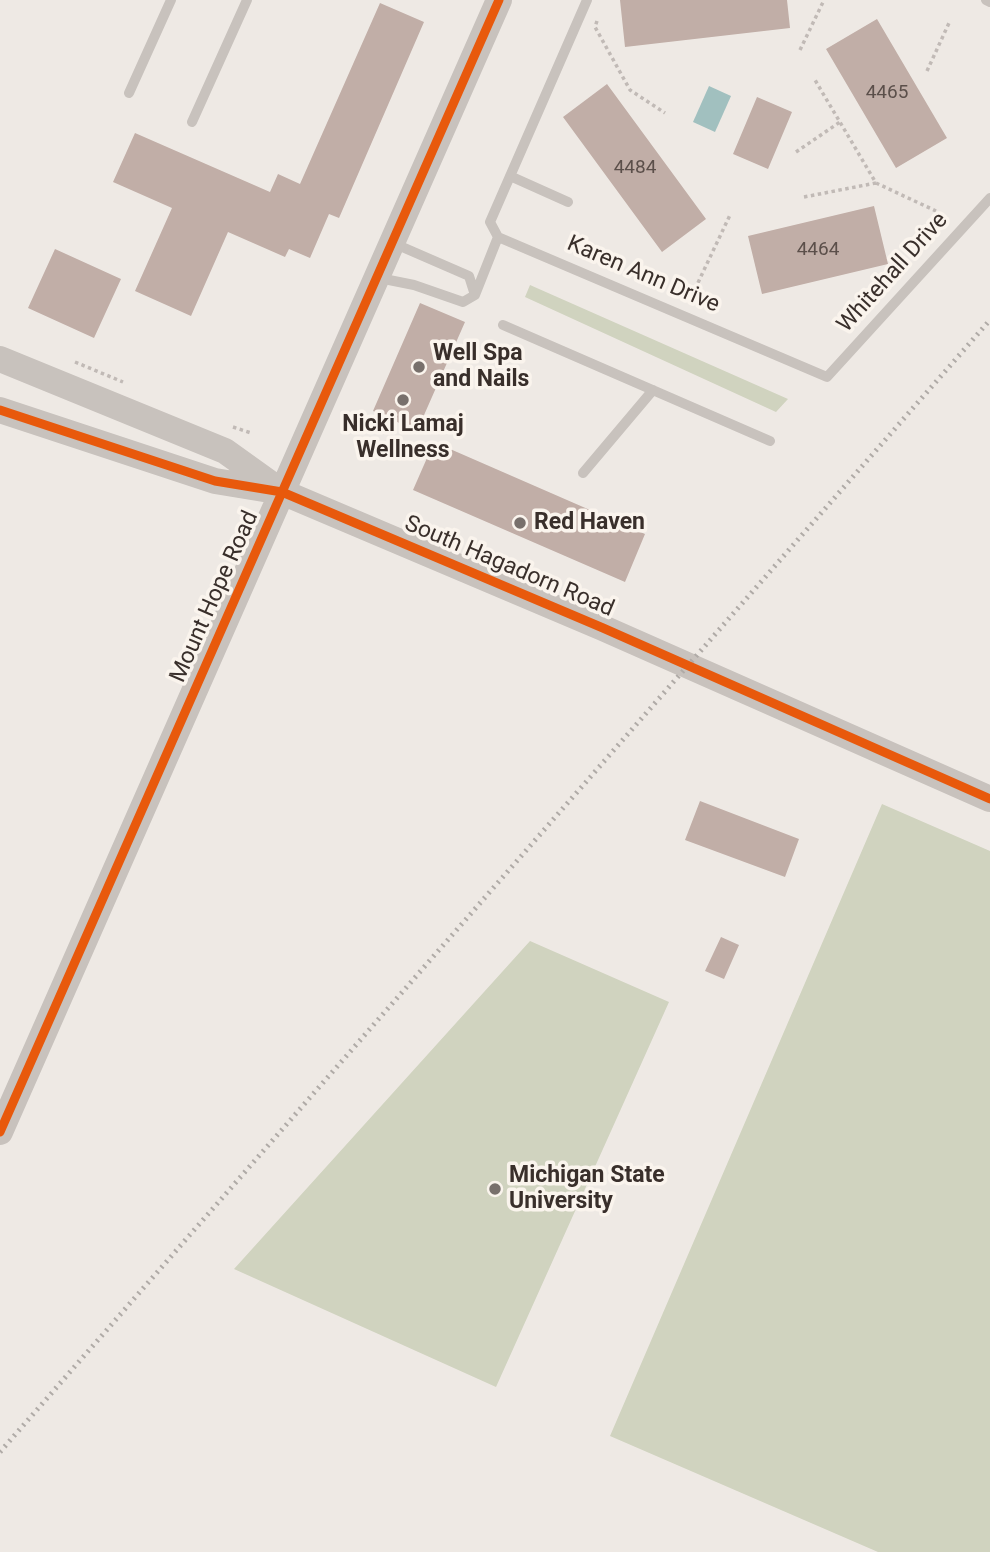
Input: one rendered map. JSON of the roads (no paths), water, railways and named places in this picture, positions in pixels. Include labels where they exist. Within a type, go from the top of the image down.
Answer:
[{"type":"street","name":"Mount Hope Road","points":[[0,1132],[499,0]]},
{"type":"street","name":"South Hagadorn Road","points":[[0,359],[225,451],[282,492],[591,622],[990,799]]},
{"type":"street","name":"South Hagadorn Road","points":[[0,410],[215,481],[282,492]]},
{"type":"lane","points":[[129,93],[171,0]]},
{"type":"lane","points":[[192,122],[247,0]]},
{"type":"lane","points":[[376,277],[414,285],[463,302],[475,295],[498,237],[490,222],[587,0]]},
{"type":"lane","points":[[510,176],[568,202]]},
{"type":"lane","name":"Whitehall Drive","points":[[828,377],[990,198]]},
{"type":"lane","name":"Karen Ann Drive","points":[[498,237],[828,377]]},
{"type":"lane","points":[[392,242],[470,276],[475,295]]},
{"type":"lane","points":[[503,324],[770,441]]},
{"type":"lane","points":[[583,472],[653,390]]},
{"type":"water","points":[[709,86],[731,96],[715,132],[693,122]]},
{"type":"railway","points":[[0,1452],[990,320]]},
{"type":"place","name":"Well Spa and Nails","points":[[419,367]]},
{"type":"place","name":"Nicki Lamaj Wellness","points":[[403,400]]},
{"type":"place","name":"Red Haven","points":[[520,523]]},
{"type":"place","name":"Michigan State University","points":[[495,1189]]}]
